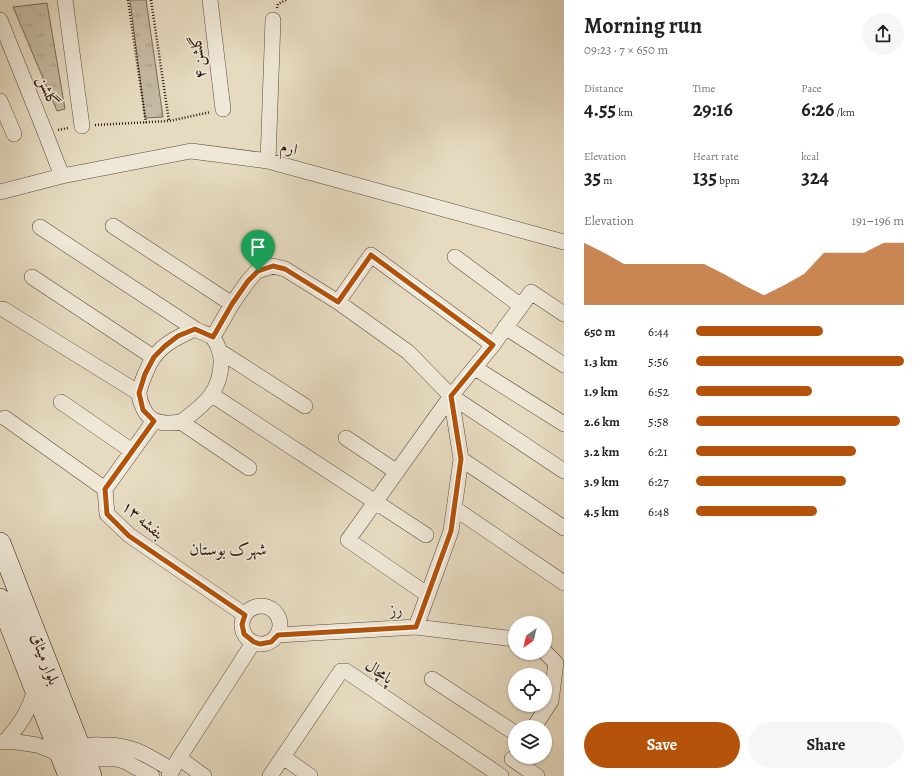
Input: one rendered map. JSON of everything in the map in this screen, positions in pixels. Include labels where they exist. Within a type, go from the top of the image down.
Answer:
[{"type":"street","points":[[65,0],[82,126]]},
{"type":"street","name":"گلشن ۴","points":[[210,0],[222,109]]},
{"type":"street","name":"گلشن","points":[[0,20],[62,176]]},
{"type":"street","points":[[268,161],[273,20]]},
{"type":"street","points":[[0,101],[14,134]]},
{"type":"street","name":"ارم","points":[[0,192],[62,176],[191,151],[268,161],[564,242]]},
{"type":"street","points":[[113,226],[232,304]]},
{"type":"street","points":[[40,227],[195,329],[213,337],[221,352],[222,368],[212,395],[200,409],[181,422],[168,424],[154,421],[143,410],[139,393],[145,374],[154,357],[165,346],[178,336],[195,329]]},
{"type":"street","points":[[338,302],[371,255],[493,345]]},
{"type":"street","points":[[455,257],[521,306]]},
{"type":"street","points":[[213,337],[232,304],[248,281],[258,271],[273,266],[285,269],[338,302],[408,352],[451,396],[564,471]]},
{"type":"street","points":[[32,277],[154,357]]},
{"type":"street","points":[[428,595],[348,540],[451,396],[493,345],[531,292],[564,314]]},
{"type":"street","points":[[3,309],[139,393]]},
{"type":"street","points":[[505,327],[564,365]]},
{"type":"street","points":[[221,352],[305,406]]},
{"type":"street","points":[[475,368],[564,424]]},
{"type":"street","points":[[212,395],[426,535]]},
{"type":"street","points":[[416,627],[451,531],[461,459],[451,396]]},
{"type":"street","points":[[61,402],[132,451]]},
{"type":"street","points":[[5,418],[105,489]]},
{"type":"street","name":"بنفشه ۱۳","points":[[154,421],[105,489],[107,514],[129,536],[245,615]]},
{"type":"street","points":[[181,422],[249,468]]},
{"type":"street","points":[[346,438],[397,472]]},
{"type":"street","points":[[461,459],[564,528]]},
{"type":"street","points":[[454,508],[564,583]]},
{"type":"street","name":"بلوار میثاق","points":[[0,543],[71,754],[69,776]]},
{"type":"street","name":"بلوار میثاق","points":[[0,599],[35,689],[71,754],[91,776]]},
{"type":"street","points":[[266,607],[276,613],[280,623],[278,635],[271,642],[260,644],[254,642],[244,634],[242,624],[245,615],[254,608],[266,607]]},
{"type":"street","name":"رز","points":[[278,635],[416,627],[508,638]]},
{"type":"street","points":[[173,768],[254,642]]},
{"type":"street","points":[[539,720],[551,701],[556,663],[552,659]]},
{"type":"street","name":"پامچال","points":[[270,776],[341,671],[346,671],[502,776]]},
{"type":"street","points":[[432,679],[508,728]]},
{"type":"street","points":[[3,742],[20,723],[27,712],[32,703],[35,689]]},
{"type":"street","points":[[3,742],[36,745],[92,759],[116,759],[124,761],[152,776]]},
{"type":"street","points":[[71,754],[88,746],[96,745],[128,747],[173,768],[204,776]]},
{"type":"street","points":[[283,757],[310,776]]},
{"type":"street","points":[[502,776],[510,764]]},
{"type":"street","points":[[522,764],[537,776]]},
{"type":"path","points":[[128,0],[146,123]]},
{"type":"path","points":[[150,0],[169,121]]},
{"type":"path","points":[[45,132],[82,126],[169,121],[222,109]]},
{"type":"green space","points":[[130,0],[146,0],[163,117],[145,118]]},
{"type":"green space","points":[[47,3],[65,109],[57,111],[13,7]]},
{"type":"district","name":"شهرک بوستان","points":[[228,549]]},
{"type":"route","points":[[371,255],[493,345],[451,396],[461,459],[451,531],[416,627],[278,635],[271,642],[260,644],[254,642],[244,634],[242,624],[245,615],[129,536],[107,514],[105,489],[154,421],[143,410],[139,393],[145,374],[154,357],[178,336],[195,329],[213,337],[232,304],[248,281],[258,271],[273,266],[285,269],[338,302],[371,255]]}]
